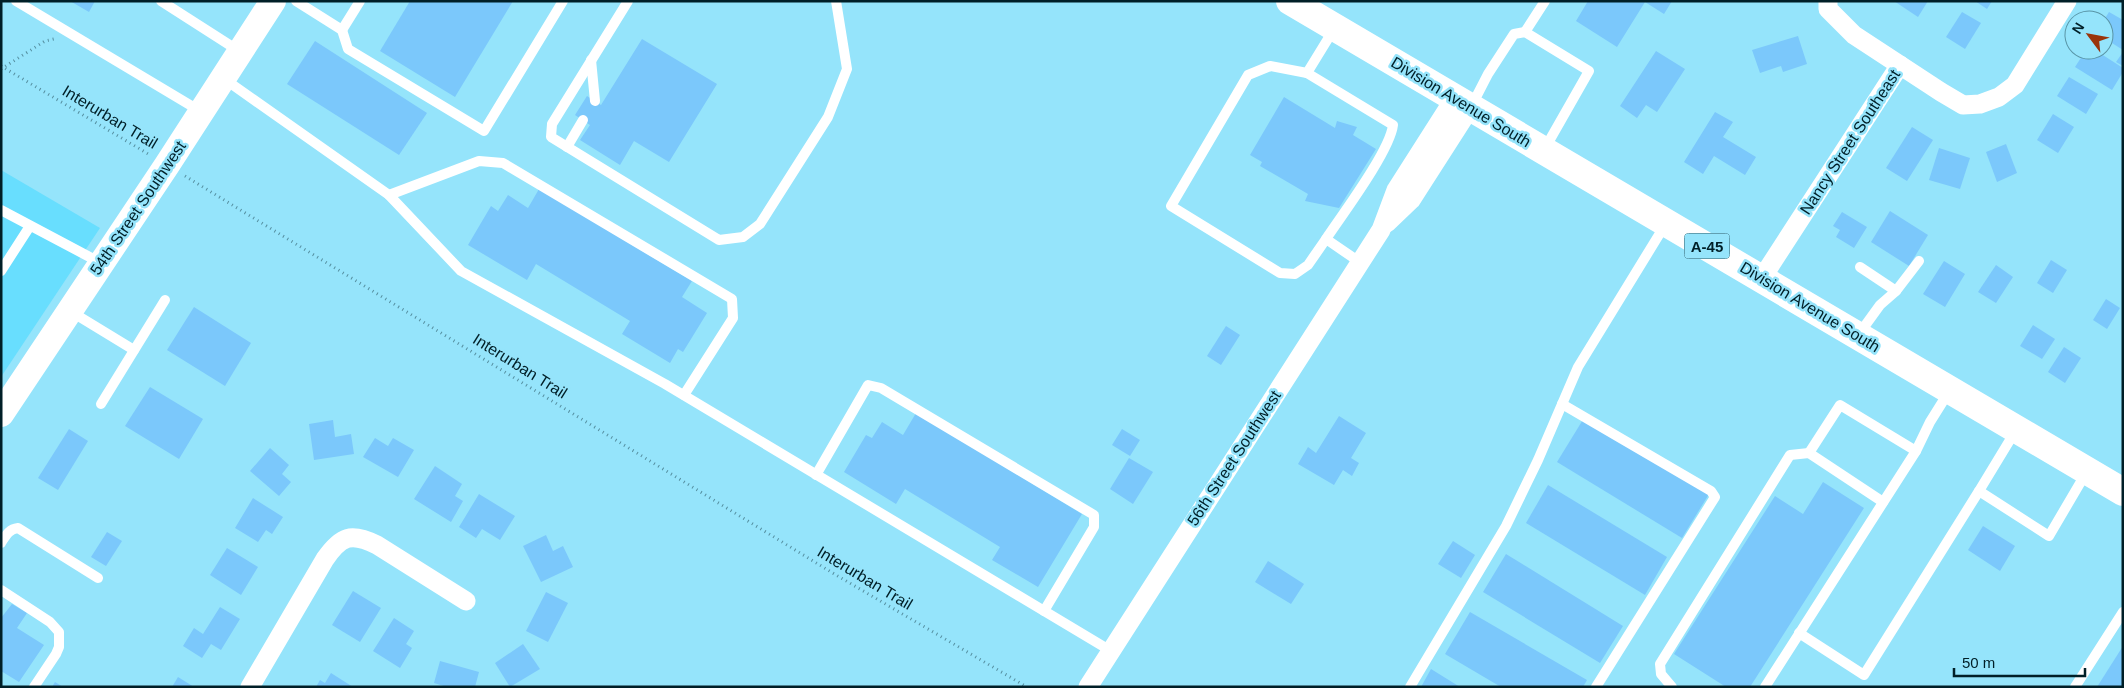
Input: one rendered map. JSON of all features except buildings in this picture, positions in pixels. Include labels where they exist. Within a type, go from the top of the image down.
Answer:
[{"type":"main road","name":"54th Street Southwest","points":[[1,414],[167,165],[273,1]]},
{"type":"main road","name":"Division Avenue South","points":[[1290,1],[2123,492]]},
{"type":"street","name":"Nancy Street Southeast","points":[[1762,278],[1900,65],[1854,35],[1828,10],[1828,1]]},
{"type":"street","points":[[1900,65],[1963,105],[1980,104],[1999,98],[2015,85],[2067,1]]},
{"type":"street","name":"56th Street Southwest","points":[[1088,687],[1361,263],[1381,230],[1399,185],[1462,103]]},
{"type":"street","points":[[250,687],[325,559],[336,545],[349,537],[362,538],[377,545],[466,600]]},
{"type":"lane","points":[[16,1],[201,112]]},
{"type":"lane","points":[[161,1],[240,52]]},
{"type":"lane","points":[[296,1],[342,30],[348,48],[484,131],[563,1]]},
{"type":"lane","points":[[342,30],[360,1]]},
{"type":"lane","points":[[628,1],[552,124],[551,137],[719,240],[743,237],[760,224],[828,117],[847,68],[836,1]]},
{"type":"lane","points":[[1525,32],[1545,1]]},
{"type":"lane","points":[[1307,73],[1335,28]]},
{"type":"lane","points":[[1462,103],[1488,74],[1514,34],[1525,32],[1589,71],[1543,151]]},
{"type":"lane","points":[[591,60],[595,101]]},
{"type":"lane","points":[[1270,66],[1307,73],[1393,125],[1392,136],[1308,265],[1295,274],[1280,273],[1171,206],[1248,75],[1270,66]]},
{"type":"lane","points":[[222,78],[390,195],[461,270],[684,395],[1111,651]]},
{"type":"lane","points":[[567,147],[583,120]]},
{"type":"lane","points":[[390,195],[479,161],[503,163],[732,299],[733,318],[684,395]]},
{"type":"lane","points":[[1,210],[102,263]]},
{"type":"lane","points":[[1410,687],[1506,526],[1538,460],[1578,367],[1667,222]]},
{"type":"lane","points":[[1,271],[30,226]]},
{"type":"lane","points":[[1326,239],[1361,263]]},
{"type":"lane","points":[[1858,335],[1880,305],[1896,291],[1919,261]]},
{"type":"lane","points":[[1860,267],[1896,291]]},
{"type":"lane","points":[[101,404],[165,300]]},
{"type":"lane","points":[[70,311],[134,350]]},
{"type":"lane","points":[[816,475],[868,385],[881,388],[1094,515],[1094,527],[1044,611]]},
{"type":"lane","points":[[1765,687],[1916,451],[1930,422],[1950,390]]},
{"type":"lane","points":[[1562,404],[1711,491],[1714,497],[1596,687]]},
{"type":"lane","points":[[1809,453],[1840,405],[1916,451]]},
{"type":"lane","points":[[1799,633],[1864,675],[2017,429]]},
{"type":"lane","points":[[1672,687],[1661,674],[1660,664],[1790,455],[1809,453],[1883,502]]},
{"type":"lane","points":[[1979,491],[2049,536],[2087,471]]},
{"type":"lane","points":[[1,542],[13,529],[24,530],[98,578]]},
{"type":"lane","points":[[1,590],[50,622],[58,632],[59,647],[56,654],[34,687]]},
{"type":"lane","points":[[2075,687],[2123,612]]},
{"type":"path","points":[[2,67],[45,41],[70,34]]},
{"type":"path","name":"Interurban Trail","points":[[2,67],[167,165],[828,570],[1027,687]]},
{"type":"shaded area","points":[[1,170],[100,228],[1,377]]}]
